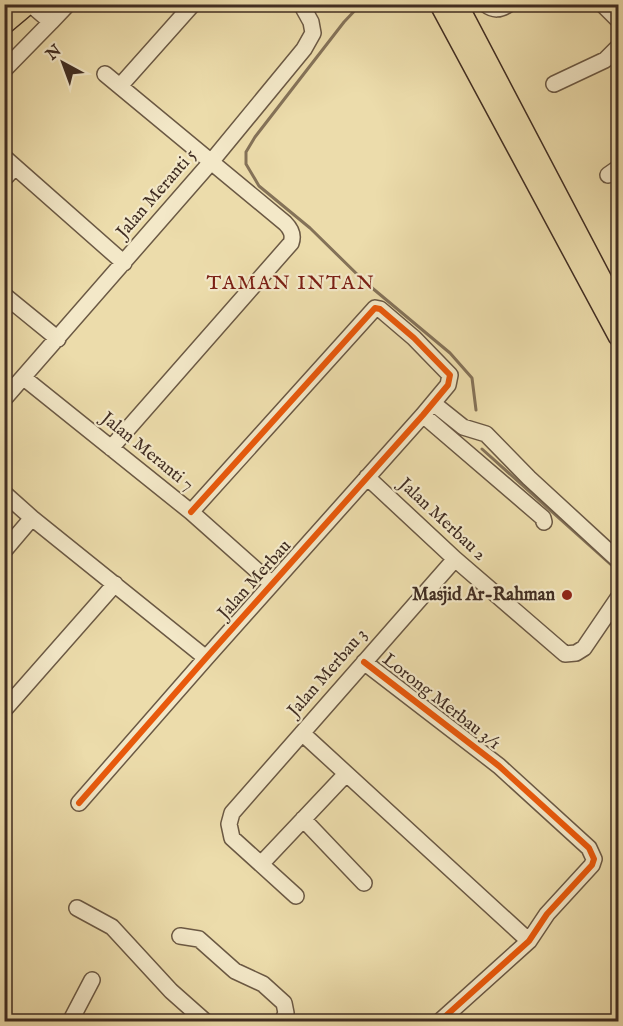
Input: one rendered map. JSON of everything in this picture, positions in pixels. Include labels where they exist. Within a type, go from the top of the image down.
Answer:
[{"type":"main road","points":[[439,4],[604,295],[618,309]]},
{"type":"main road","points":[[458,4],[604,295],[618,337]]},
{"type":"main road","points":[[5,24],[22,5]]},
{"type":"street","points":[[4,70],[68,4]]},
{"type":"street","points":[[120,87],[193,4]]},
{"type":"street","name":"Jalan Meranti 5","points":[[4,399],[211,162],[310,40],[313,33],[312,22],[301,4]]},
{"type":"street","points":[[485,4],[494,10],[503,9],[509,4]]},
{"type":"street","points":[[602,4],[618,20]]},
{"type":"street","points":[[22,5],[51,22]]},
{"type":"street","points":[[554,84],[605,60],[618,47]]},
{"type":"street","points":[[105,74],[288,226],[292,232],[291,243],[111,448]]},
{"type":"street","points":[[4,179],[10,162],[124,263]]},
{"type":"street","points":[[4,295],[58,339]]},
{"type":"street","name":"Jalan Merbau","points":[[79,803],[428,409],[448,385],[450,375],[414,338],[380,309],[375,308],[191,512]]},
{"type":"street","name":"Jalan Meranti 7","points":[[24,378],[191,512],[272,584]]},
{"type":"street","points":[[428,409],[543,518],[544,522]]},
{"type":"street","points":[[428,409],[486,435],[618,560]]},
{"type":"street","name":"Jalan Merbau 2","points":[[367,477],[455,559],[565,654],[576,653],[584,648],[618,598]]},
{"type":"street","points":[[4,493],[206,658]]},
{"type":"street","points":[[4,551],[32,518]]},
{"type":"street","name":"Jalan Merbau 3","points":[[261,864],[232,838],[229,824],[232,813],[455,559]]},
{"type":"street","points":[[4,710],[115,584]]},
{"type":"street","name":"Lorong Merbau 3/1","points":[[364,662],[499,766],[589,848],[594,859],[592,865],[547,914],[529,941]]},
{"type":"street","points":[[302,733],[529,941],[439,1022]]},
{"type":"street","points":[[296,896],[261,864],[346,774]]},
{"type":"street","points":[[303,819],[364,883]]},
{"type":"street","points":[[77,908],[112,927],[171,991],[206,1022]]},
{"type":"street","points":[[180,936],[199,939],[231,968],[268,987],[284,1003],[286,1013],[282,1022]]},
{"type":"street","points":[[70,1022],[92,980]]},
{"type":"waterway","points":[[361,4],[344,22],[255,137],[246,152],[246,164],[259,186],[310,228],[365,282],[450,353],[472,378],[476,410]]},
{"type":"waterway","points":[[482,449],[618,571]]},
{"type":"cycle path","points":[[79,803],[423,415],[448,385],[450,375],[414,338],[380,309],[375,308],[191,512]]},
{"type":"cycle path","points":[[364,662],[499,766],[589,848],[594,859],[592,865],[547,914],[529,941],[439,1022]]},
{"type":"place","name":"Masjid Ar-Rahman","points":[[567,595]]},
{"type":"district","name":"TAMAN INTAN","points":[[291,283]]}]
